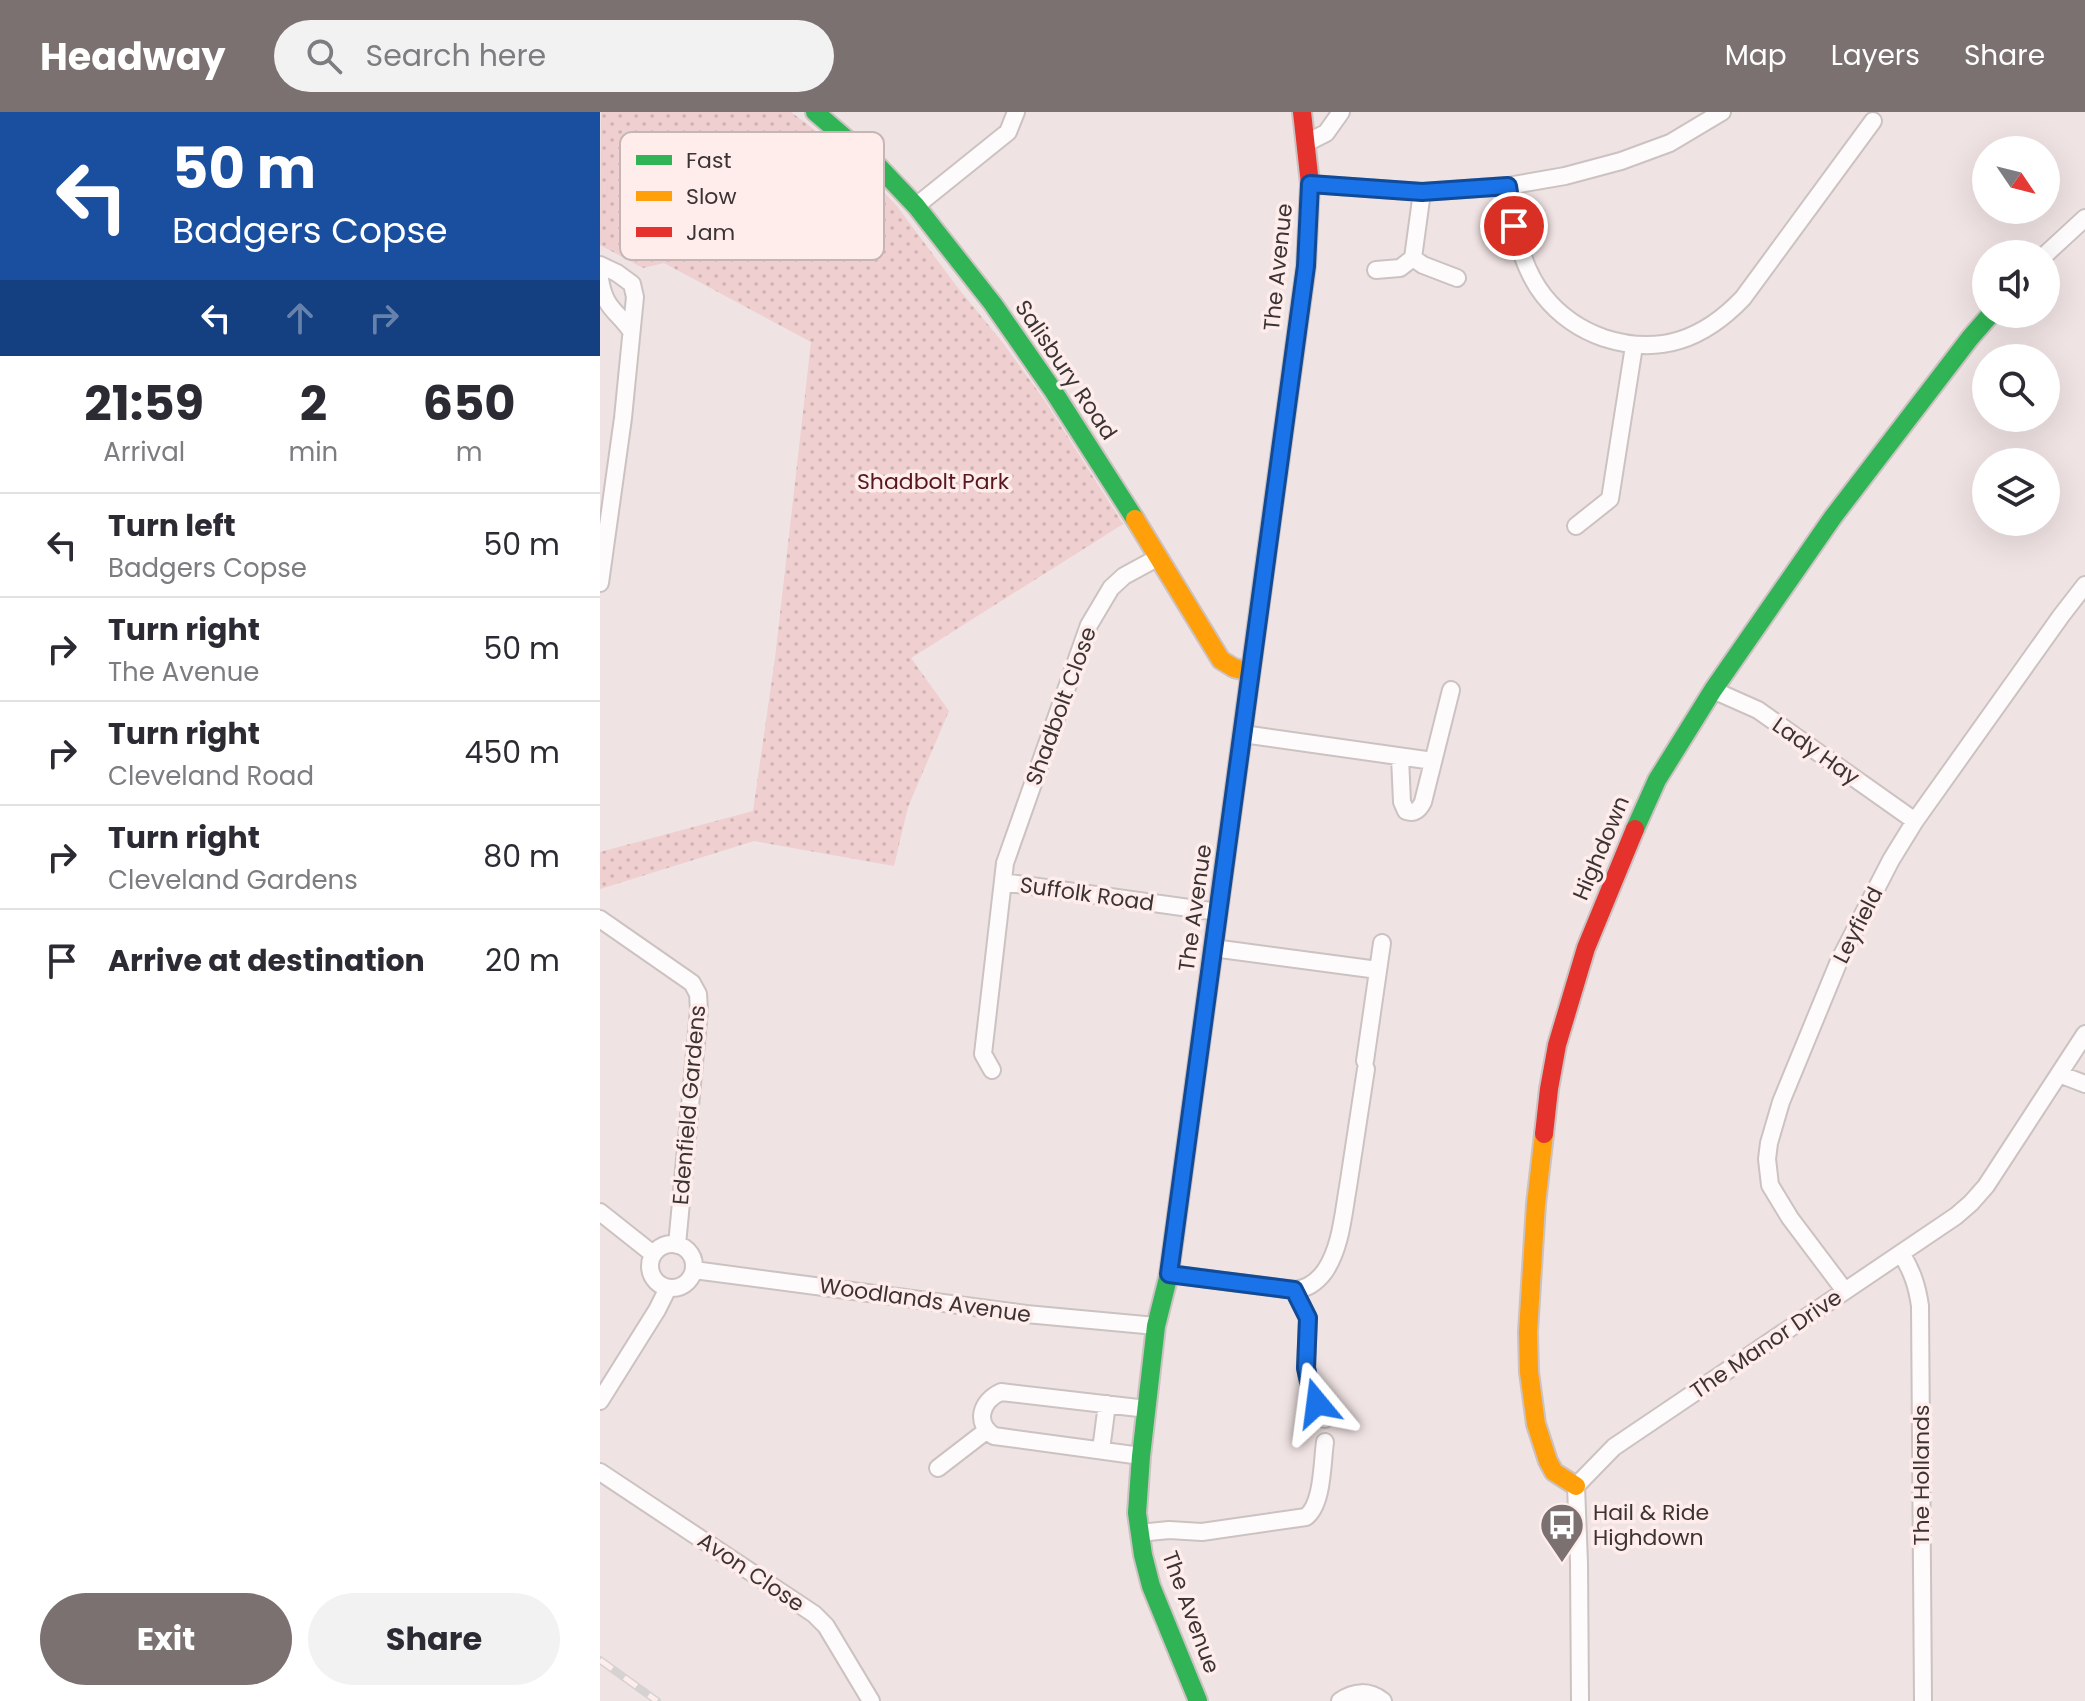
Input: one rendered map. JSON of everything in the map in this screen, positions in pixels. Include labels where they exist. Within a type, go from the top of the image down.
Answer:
[{"type":"street","name":"Salisbury Road","points":[[815,112],[838,132]]},
{"type":"street","points":[[916,206],[1008,132],[1016,112]]},
{"type":"street","name":"The Avenue","points":[[1198,1701],[1151,1586],[1137,1513],[1156,1326],[1169,1274],[1306,266],[1310,184],[1302,112]]},
{"type":"street","points":[[1306,143],[1326,133],[1341,112]]},
{"type":"street","points":[[1310,184],[1422,192],[1508,186],[1565,176],[1621,161],[1670,143],[1722,112]]},
{"type":"street","points":[[1508,186],[1514,226],[1529,271],[1544,296],[1565,317],[1587,332],[1634,346],[1652,346],[1681,340],[1702,331],[1743,298],[1873,121]]},
{"type":"street","name":"Salisbury Road","points":[[884,172],[916,206],[993,304],[1052,389],[1221,660],[1234,668],[1250,672]]},
{"type":"street","points":[[1376,270],[1400,268],[1413,258],[1422,192]]},
{"type":"street","points":[[2060,241],[2085,218]]},
{"type":"street","points":[[1413,258],[1457,278]]},
{"type":"street","points":[[600,265],[632,284],[635,297],[623,418],[600,583]]},
{"type":"street","points":[[600,279],[606,301],[631,331]]},
{"type":"street","name":"Highdown","points":[[1576,1486],[1554,1472],[1536,1424],[1529,1372],[1528,1332],[1536,1204],[1549,1089],[1557,1045],[1586,948],[1657,780],[1713,690],[1833,517],[1979,328]]},
{"type":"street","points":[[1576,526],[1610,499],[1634,346]]},
{"type":"street","name":"Shadbolt Close","points":[[1003,882],[1005,863],[1089,625],[1111,588],[1124,576],[1159,557]]},
{"type":"street","name":"Leyfield","points":[[1845,1291],[1770,1185],[1769,1143],[1781,1102],[1839,961],[1868,902],[1915,821],[2085,585]]},
{"type":"street","points":[[1400,757],[1402,802],[1406,811],[1410,812],[1419,809],[1423,802],[1451,690]]},
{"type":"street","name":"Lady Hay","points":[[1713,690],[1758,710],[1915,821]]},
{"type":"street","points":[[1243,734],[1433,761]]},
{"type":"street","name":"Suffolk Road","points":[[992,1070],[983,1054],[1003,882],[1218,912]]},
{"type":"street","name":"Edenfield Gardens","points":[[600,919],[692,983],[698,994],[677,1245]]},
{"type":"street","points":[[1169,1274],[1294,1290],[1305,1289],[1324,1273],[1342,1227],[1382,943]]},
{"type":"street","points":[[1213,948],[1378,970]]},
{"type":"street","name":"The Manor Drive","points":[[1576,1486],[1614,1447],[1971,1203],[1986,1186],[2085,1034]]},
{"type":"street","points":[[2059,1074],[2085,1084]]},
{"type":"street","points":[[600,1212],[653,1254]]},
{"type":"street","points":[[667,1245],[677,1245],[687,1250],[694,1270],[689,1280],[681,1287],[668,1288],[656,1282],[649,1262],[653,1254],[667,1245]]},
{"type":"street","name":"The Hollands","points":[[1901,1253],[1913,1272],[1920,1306],[1923,1701]]},
{"type":"street","name":"Woodlands Avenue","points":[[694,1270],[1026,1314],[1156,1326]]},
{"type":"street","points":[[600,1401],[668,1288]]},
{"type":"street","points":[[1294,1290],[1309,1324],[1308,1379],[1325,1419]]},
{"type":"street","points":[[1141,1456],[994,1436],[986,1431],[981,1421],[983,1406],[991,1396],[1001,1392],[1147,1409]]},
{"type":"street","points":[[1101,1450],[1107,1404]]},
{"type":"street","points":[[938,1468],[986,1431]]},
{"type":"street","points":[[1139,1533],[1169,1530],[1202,1532],[1306,1517],[1318,1499],[1325,1442]]},
{"type":"street","name":"Avon Close","points":[[600,1472],[814,1614],[826,1626],[871,1701]]},
{"type":"street","points":[[1576,1486],[1580,1701]]},
{"type":"street","points":[[1340,1701],[1357,1693],[1367,1693],[1383,1701]]},
{"type":"green space","name":"Shadbolt Park","points":[[601,112],[791,112],[817,132],[620,132],[620,256],[600,245]]},
{"type":"green space","name":"Shadbolt Park","points":[[884,193],[1045,401],[1123,524],[911,658],[949,711],[908,807],[894,866],[754,841],[600,889],[600,852],[753,811],[775,658],[811,342],[664,263],[643,268],[628,260],[884,260]]},
{"type":"railway","points":[[600,1660],[657,1701]]},
{"type":"traffic: fast","points":[[815,112],[838,132]]},
{"type":"traffic: fast","points":[[884,172],[916,206],[993,304],[1135,519]]},
{"type":"traffic: fast","points":[[1635,829],[1657,780],[1713,690],[1833,517],[1979,328]]},
{"type":"traffic: fast","points":[[1195,1082],[1169,1274],[1156,1326],[1137,1513],[1151,1586],[1198,1701]]},
{"type":"traffic: slow","points":[[1135,519],[1221,660],[1234,668],[1250,672]]},
{"type":"traffic: slow","points":[[1195,1082],[1266,559]]},
{"type":"traffic: slow","points":[[1544,1134],[1536,1204],[1528,1332],[1529,1372],[1536,1424],[1548,1461],[1554,1472],[1576,1486]]},
{"type":"traffic: jam","points":[[1266,559],[1306,266],[1310,184],[1302,112]]},
{"type":"traffic: jam","points":[[1544,1134],[1557,1045],[1586,948],[1635,829]]},
{"type":"place","name":"Hail & Ride Highdown","points":[[1562,1564]]},
{"type":"route","points":[[1317,1403],[1306,1368],[1308,1318],[1294,1290],[1169,1274],[1306,266],[1310,184],[1422,192],[1508,186],[1514,226]]}]
